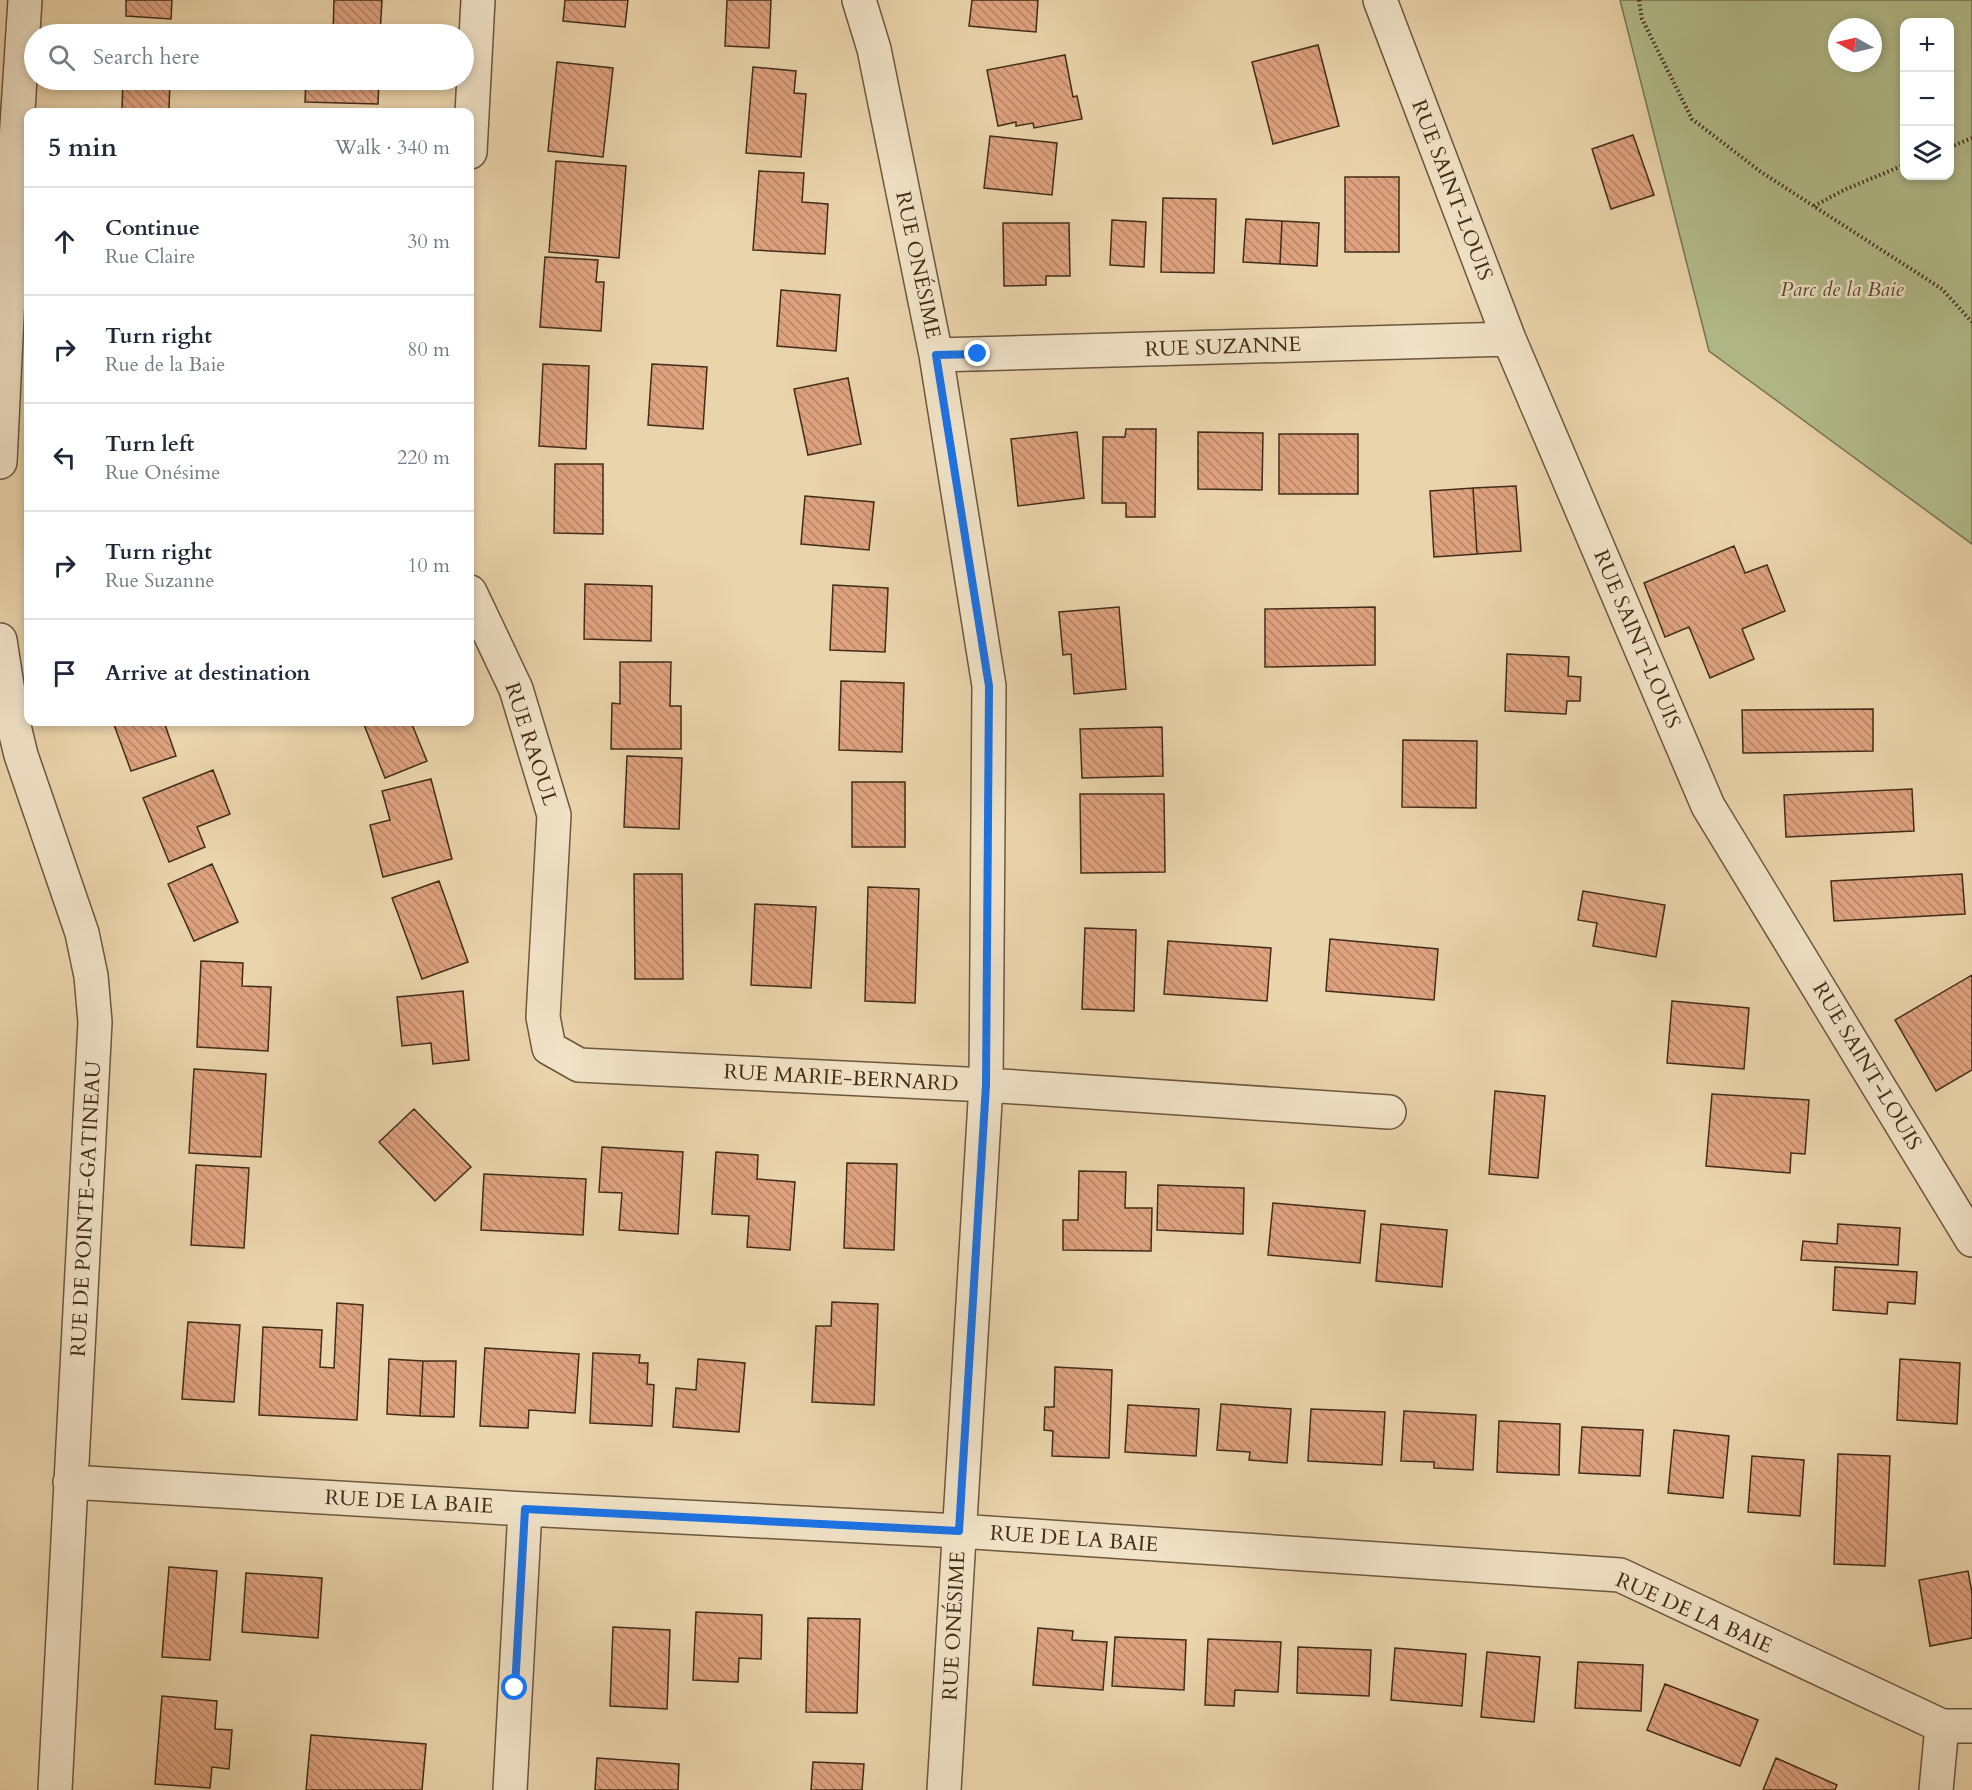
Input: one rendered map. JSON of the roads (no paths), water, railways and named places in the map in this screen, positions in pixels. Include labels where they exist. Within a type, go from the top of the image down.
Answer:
[{"type":"street","points":[[0,462],[7,172],[25,0]]},
{"type":"street","points":[[474,76],[478,0]]},
{"type":"street","name":"RUE ONÉSIME","points":[[859,0],[874,49],[936,355],[989,686],[986,1085],[944,1790]]},
{"type":"street","name":"RUE SAINT-LOUIS","points":[[1380,0],[1509,339],[1708,806],[1972,1240]]},
{"type":"street","points":[[472,108],[473,90]]},
{"type":"street","name":"RUE SUZANNE","points":[[936,355],[1509,339]]},
{"type":"street","name":"RUE RAOUL","points":[[474,600],[516,688],[554,815],[543,1017],[549,1048]]},
{"type":"street","name":"RUE DE POINTE-GATINEAU","points":[[0,640],[12,718],[21,755],[82,933],[91,976],[95,1022],[55,1790]]},
{"type":"street","name":"RUE MARIE-BERNARD","points":[[549,1048],[579,1065],[986,1085],[1389,1112]]},
{"type":"street","name":"RUE DE LA BAIE","points":[[70,1482],[525,1509],[959,1531],[1620,1575],[1957,1726]]},
{"type":"street","points":[[510,1790],[525,1509]]},
{"type":"street","points":[[1936,1790],[1957,1726]]},
{"type":"park label","name":"Parc de la Baie","points":[[1842,289]]}]
